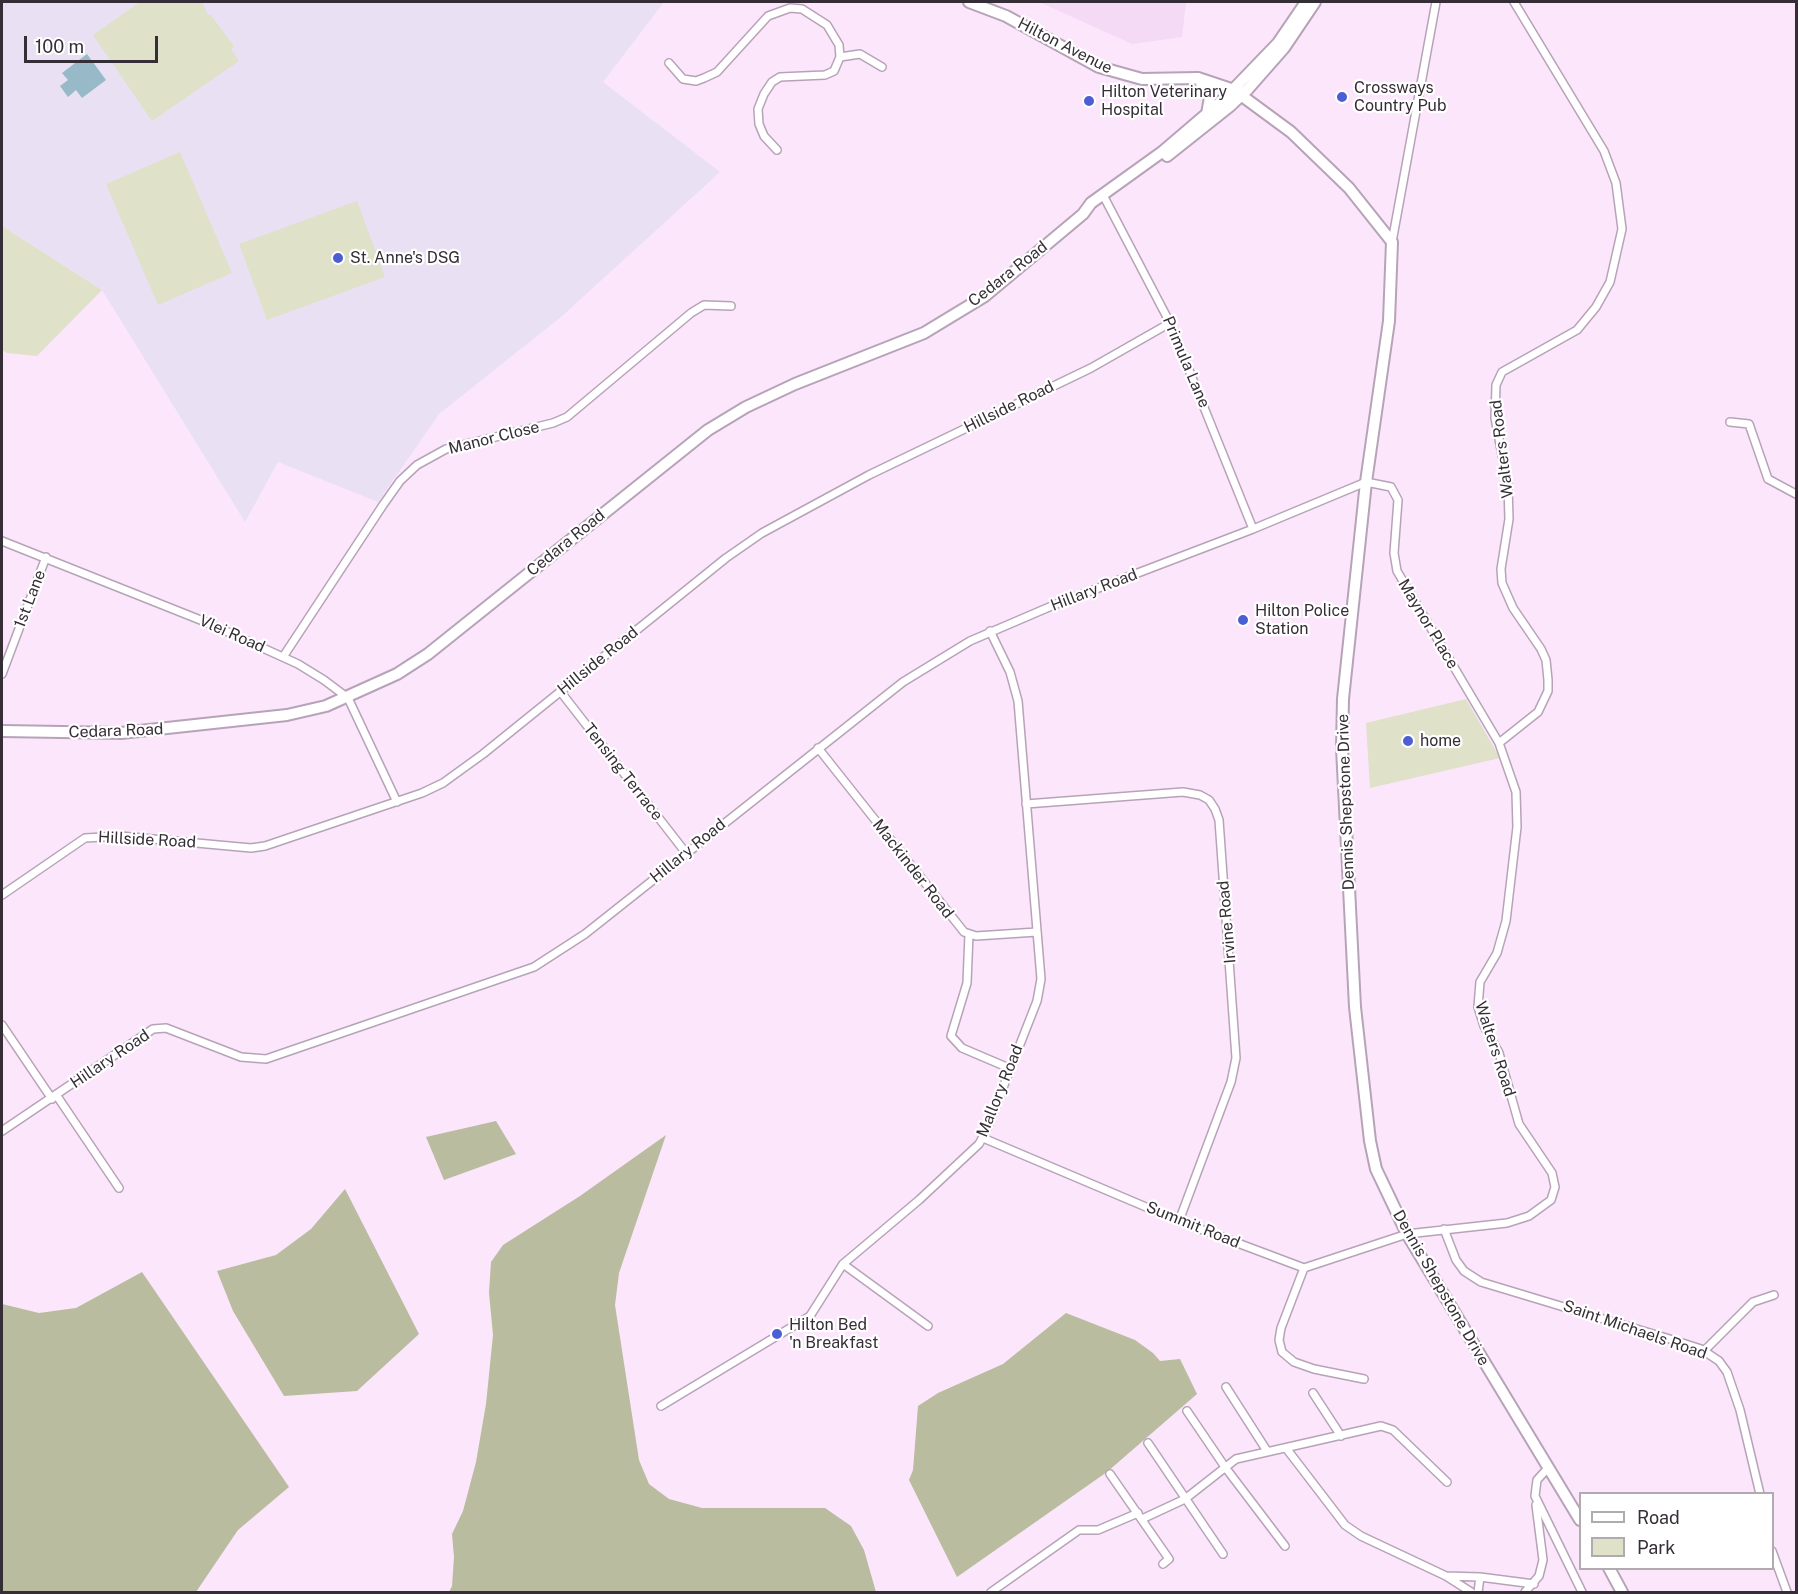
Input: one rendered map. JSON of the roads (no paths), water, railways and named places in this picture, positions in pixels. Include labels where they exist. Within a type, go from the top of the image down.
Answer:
[{"type":"main road","name":"Hilton Avenue","points":[[969,2],[1006,16],[1100,67],[1142,79],[1198,78],[1237,92]]},
{"type":"main road","points":[[1237,92],[1278,43],[1306,2]]},
{"type":"main road","points":[[1237,92],[1284,48],[1315,2]]},
{"type":"main road","points":[[1198,78],[1210,97],[1207,115]]},
{"type":"main road","points":[[1237,92],[1292,132],[1349,188],[1392,242]]},
{"type":"main road","name":"Cedara Road","points":[[1105,198],[1237,92]]},
{"type":"main road","name":"Cedara Road","points":[[2,731],[88,734],[218,724],[287,715],[326,706],[382,682],[428,654],[708,430],[746,407],[795,384],[924,333],[985,296],[1083,214],[1172,153],[1237,92]]},
{"type":"main road","name":"Dennis Shepstone Drive","points":[[1392,242],[1389,321],[1366,482],[1344,699],[1342,747],[1355,1007],[1372,1150],[1376,1169],[1407,1234],[1579,1517]]},
{"type":"main road","points":[[1610,1570],[1623,1593]]},
{"type":"street","points":[[1392,242],[1436,2]]},
{"type":"street","name":"Walters Road","points":[[1407,1234],[1507,1223],[1530,1216],[1544,1207],[1554,1194],[1552,1173],[1519,1125],[1499,1053],[1484,1026],[1478,1007],[1480,982],[1502,940],[1517,827],[1516,792],[1498,743],[1538,712],[1548,691],[1546,660],[1514,608],[1502,583],[1508,486],[1495,418],[1496,385],[1502,372],[1577,330],[1596,307],[1610,282],[1622,228],[1616,183],[1604,151],[1514,2]]},
{"type":"street","points":[[669,63],[683,79],[696,81],[704,78],[717,72],[768,16],[803,5],[827,25],[839,45],[840,57],[834,71],[825,75],[780,77],[772,82],[758,109],[759,124],[764,136],[777,150]]},
{"type":"street","points":[[840,57],[860,54],[882,67]]},
{"type":"street","name":"Primula Lane","points":[[1105,198],[1170,323],[1253,529]]},
{"type":"street","name":"Manor Close","points":[[283,657],[383,505],[400,481],[417,465],[446,449],[554,423],[567,417],[691,313],[704,305],[731,306]]},
{"type":"street","name":"Hillside Road","points":[[2,895],[85,838],[120,836],[258,847],[286,840],[397,802],[443,783],[726,558],[791,515],[1091,368],[1170,323]]},
{"type":"street","points":[[1730,422],[1749,424],[1768,479],[1797,494]]},
{"type":"street","name":"Maynor Place","points":[[1366,482],[1387,486],[1397,494],[1398,513],[1394,553],[1397,571],[1498,743]]},
{"type":"street","name":"Hillary Road","points":[[2,1131],[55,1097],[117,1051],[153,1029],[166,1028],[180,1032],[241,1057],[266,1059],[534,967],[565,949],[903,682],[990,632],[1366,482]]},
{"type":"street","name":"Vlei Road","points":[[2,541],[208,623],[310,671],[348,698],[397,802]]},
{"type":"street","name":"1st Lane","points":[[2,674],[46,557]]},
{"type":"street","name":"Mallory Road","points":[[661,1406],[804,1321],[818,1306],[843,1264],[919,1200],[983,1138],[1037,1001],[1041,979],[1017,694],[1010,672],[990,632]]},
{"type":"street","name":"Tensing Terrace","points":[[560,691],[686,853]]},
{"type":"street","name":"Mackinder Road","points":[[818,748],[950,917],[969,934]]},
{"type":"street","name":"Irvine Road","points":[[1026,804],[1183,792],[1200,795],[1209,800],[1215,809],[1220,832],[1236,1058],[1231,1082],[1179,1221]]},
{"type":"street","points":[[1009,1068],[962,1048],[951,1036],[967,983],[969,934],[1037,932]]},
{"type":"street","points":[[2,1025],[118,1188]]},
{"type":"street","name":"Summit Road","points":[[983,1138],[1179,1221],[1304,1268]]},
{"type":"street","name":"Saint Michaels Road","points":[[1444,1229],[1456,1260],[1464,1271],[1481,1282],[1505,1291],[1575,1308],[1704,1351],[1719,1361],[1727,1372],[1754,1459],[1760,1492]]},
{"type":"street","points":[[1364,1379],[1293,1362],[1279,1347],[1281,1328],[1304,1268],[1407,1234]]},
{"type":"street","points":[[843,1264],[928,1326]]},
{"type":"street","points":[[1704,1351],[1753,1302],[1774,1295]]},
{"type":"street","points":[[1226,1387],[1268,1451]]},
{"type":"street","points":[[1313,1394],[1341,1436]]},
{"type":"street","points":[[1186,1411],[1285,1546]]},
{"type":"street","points":[[991,1593],[1079,1530],[1098,1530],[1185,1499],[1236,1459],[1268,1451],[1387,1426],[1447,1482]]},
{"type":"street","points":[[1148,1443],[1223,1554]]},
{"type":"street","points":[[1286,1448],[1345,1525],[1361,1536],[1446,1576],[1471,1593]]},
{"type":"street","points":[[1525,1593],[1539,1576],[1543,1560],[1535,1496],[1537,1480],[1548,1468]]},
{"type":"street","points":[[1110,1474],[1169,1559],[1163,1564]]},
{"type":"street","points":[[1535,1496],[1582,1593]]},
{"type":"street","points":[[1774,1554],[1787,1593]]},
{"type":"street","points":[[1446,1576],[1480,1577],[1534,1584]]},
{"type":"street","points":[[1478,1593],[1480,1577]]},
{"type":"water","points":[[87,54],[106,80],[82,98],[76,90],[68,97],[60,86],[68,80],[62,73]]},
{"type":"place","name":"Crossways Country Pub","points":[[1342,97]]},
{"type":"place","name":"Hilton Veterinary Hospital","points":[[1089,101]]},
{"type":"place","name":"St. Anne's DSG","points":[[338,258]]},
{"type":"place","name":"Hilton Police Station","points":[[1243,620]]},
{"type":"place","name":"home","points":[[1408,741]]},
{"type":"place","name":"Hilton Bed 'n Breakfast","points":[[777,1334]]}]
